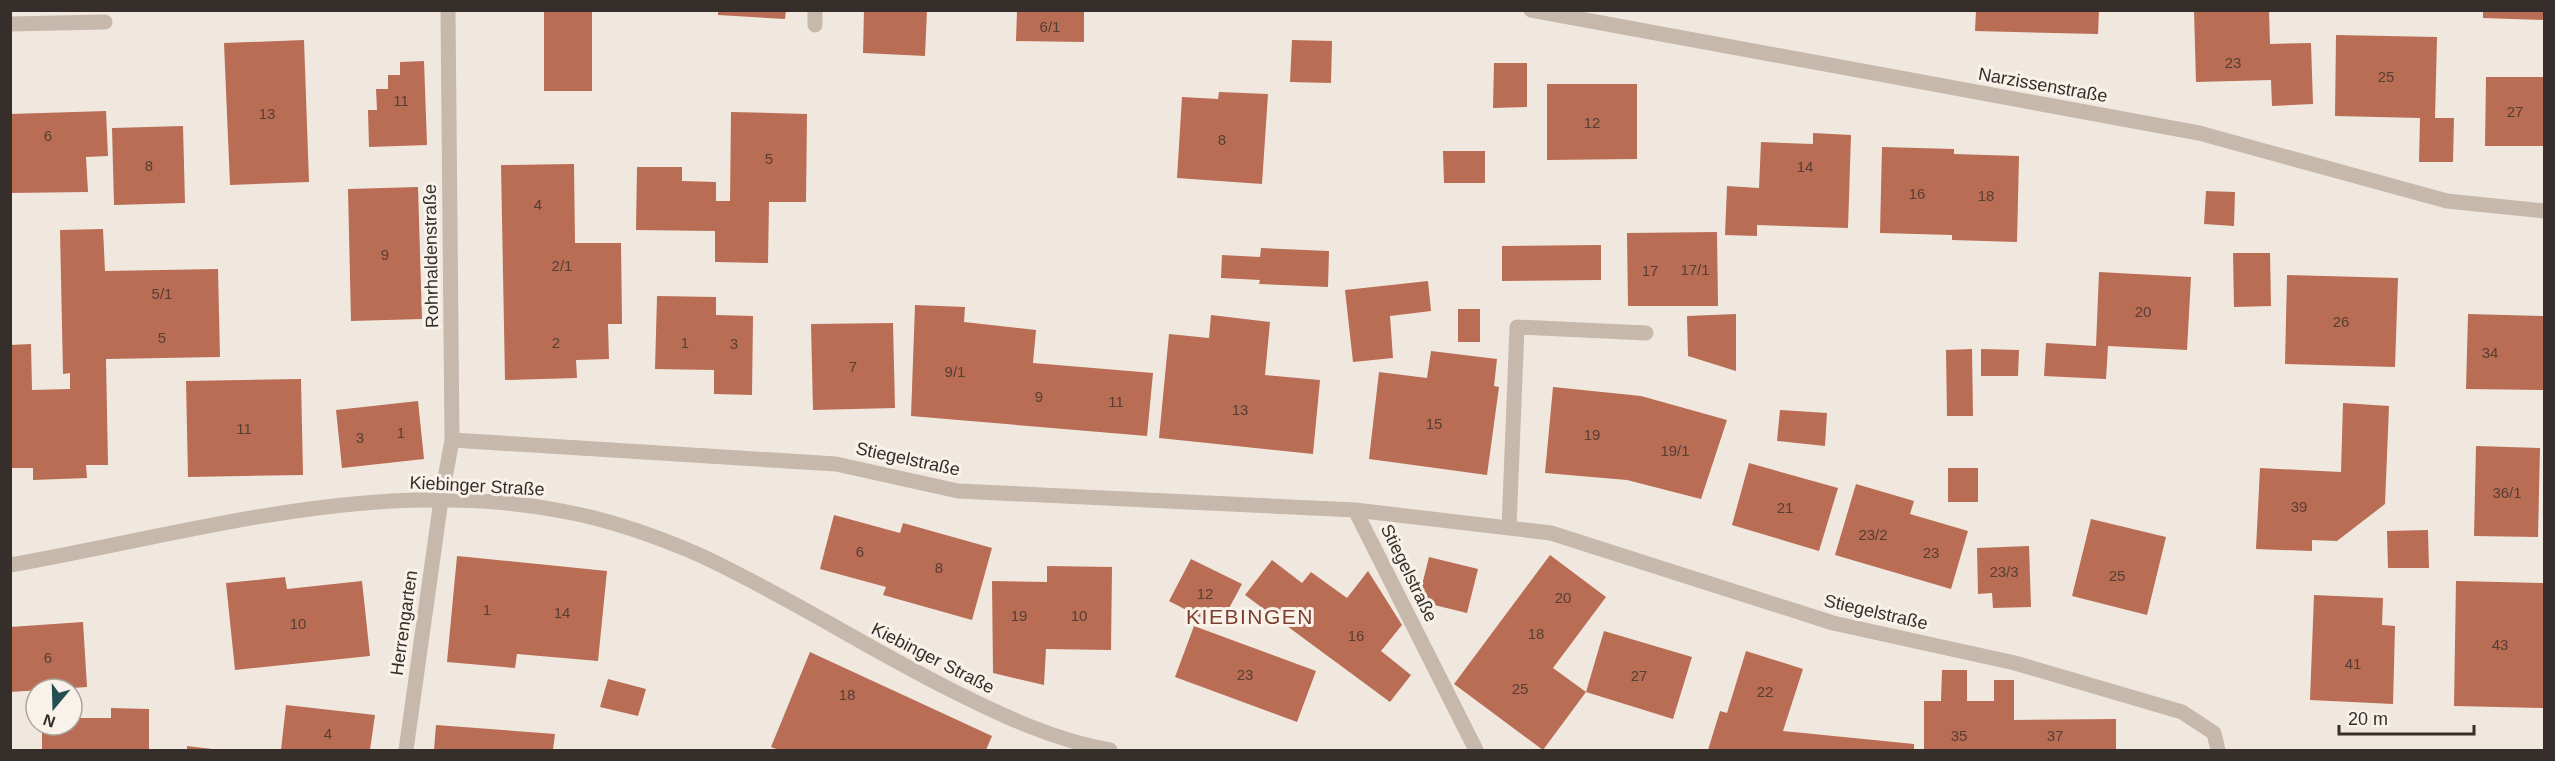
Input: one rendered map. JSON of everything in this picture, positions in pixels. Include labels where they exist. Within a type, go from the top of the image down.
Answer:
[{"type":"street","name":"Rohrhaldenstraße","points":[[441,500],[452,440],[448,10]]},
{"type":"street","name":"Narzissenstraße","points":[[1532,10],[2199,133],[2447,201],[2544,211]]},
{"type":"street","points":[[10,24],[105,22]]},
{"type":"street","points":[[1509,528],[1517,327],[1646,333]]},
{"type":"street","name":"Stiegelstraße","points":[[452,440],[836,464],[958,491],[1355,510],[1551,533],[1833,623],[2015,663],[2182,712],[2214,733],[2218,750]]},
{"type":"street","name":"Kiebinger Straße","points":[[10,565],[326,507],[384,501],[441,500],[508,503],[562,511],[669,541],[733,570],[856,639],[982,705],[1034,729],[1086,746],[1110,750]]},
{"type":"street","name":"Herrengarten","points":[[406,750],[441,500]]},
{"type":"street","name":"Stiegelstraße","points":[[1355,510],[1476,750]]},
{"type":"building","points":[[544,10],[592,10],[592,91],[544,91]]},
{"type":"building","points":[[718,10],[786,10],[785,19],[718,15]]},
{"type":"building","points":[[864,10],[927,10],[925,56],[863,53]]},
{"type":"building","points":[[1017,10],[1084,10],[1084,42],[1016,41]]},
{"type":"building","points":[[1976,10],[2099,10],[2098,34],[1975,31]]},
{"type":"building","points":[[2194,10],[2269,10],[2270,44],[2311,43],[2313,104],[2272,106],[2271,80],[2196,82]]},
{"type":"building","points":[[2483,10],[2544,10],[2544,20],[2483,18]]},
{"type":"building","points":[[2336,35],[2437,37],[2435,118],[2454,118],[2453,162],[2419,162],[2420,118],[2335,116]]},
{"type":"building","points":[[304,40],[309,182],[230,185],[224,43]]},
{"type":"building","points":[[1292,40],[1332,41],[1331,83],[1290,82]]},
{"type":"building","points":[[424,61],[427,145],[369,147],[368,110],[377,110],[376,89],[388,89],[388,75],[400,75],[400,62]]},
{"type":"building","points":[[1494,63],[1527,63],[1527,107],[1493,108]]},
{"type":"building","points":[[2486,77],[2544,77],[2544,146],[2485,146]]},
{"type":"building","points":[[1547,84],[1637,84],[1637,159],[1547,160]]},
{"type":"building","points":[[1219,92],[1268,94],[1262,184],[1177,178],[1182,97],[1218,99]]},
{"type":"building","points":[[106,111],[108,156],[86,157],[88,192],[10,193],[10,114]]},
{"type":"building","points":[[731,112],[807,114],[806,202],[769,202],[768,263],[715,262],[715,231],[636,230],[637,167],[682,167],[682,181],[716,182],[716,201],[730,201]]},
{"type":"building","points":[[183,126],[185,203],[114,205],[112,128]]},
{"type":"building","points":[[1813,133],[1851,135],[1848,228],[1757,225],[1757,236],[1725,235],[1727,186],[1759,188],[1761,142],[1813,144]]},
{"type":"building","points":[[1882,147],[1954,149],[1954,154],[2019,156],[2017,242],[1952,240],[1952,235],[1880,233]]},
{"type":"building","points":[[1443,151],[1485,151],[1485,183],[1444,183]]},
{"type":"building","points":[[574,164],[575,243],[621,243],[622,324],[608,324],[609,359],[576,360],[577,378],[505,380],[501,165]]},
{"type":"building","points":[[418,187],[422,319],[351,321],[348,189]]},
{"type":"building","points":[[2206,191],[2235,192],[2234,226],[2204,224]]},
{"type":"building","points":[[103,229],[105,271],[218,269],[220,357],[106,359],[108,465],[86,465],[87,478],[33,480],[33,468],[10,468],[10,345],[31,344],[32,390],[70,389],[70,373],[63,374],[60,230]]},
{"type":"building","points":[[1717,232],[1718,306],[1628,306],[1627,233]]},
{"type":"building","points":[[1601,245],[1601,280],[1502,281],[1502,246]]},
{"type":"building","points":[[1261,248],[1329,251],[1328,287],[1259,284],[1260,280],[1221,278],[1222,255],[1260,257]]},
{"type":"building","points":[[2233,253],[2270,253],[2271,306],[2234,307]]},
{"type":"building","points":[[2099,272],[2191,277],[2187,350],[2108,346],[2106,379],[2044,376],[2046,343],[2096,346]]},
{"type":"building","points":[[2287,275],[2398,278],[2395,367],[2285,364]]},
{"type":"building","points":[[1428,281],[1431,311],[1390,316],[1393,358],[1353,362],[1345,290]]},
{"type":"building","points":[[657,296],[716,297],[716,315],[753,316],[752,395],[714,394],[714,370],[655,369]]},
{"type":"building","points":[[915,305],[965,307],[964,322],[1036,330],[1033,363],[1153,373],[1147,436],[911,416]]},
{"type":"building","points":[[1458,309],[1480,309],[1480,342],[1458,342]]},
{"type":"building","points":[[1736,314],[1736,371],[1688,356],[1687,316]]},
{"type":"building","points":[[2468,314],[2544,316],[2544,390],[2466,389]]},
{"type":"building","points":[[1211,315],[1270,322],[1265,375],[1320,380],[1313,454],[1159,438],[1169,334],[1209,338]]},
{"type":"building","points":[[893,323],[895,408],[813,410],[811,324]]},
{"type":"building","points":[[1972,349],[1973,416],[1947,416],[1946,350]]},
{"type":"building","points":[[1981,349],[2019,350],[2018,376],[1981,376]]},
{"type":"building","points":[[1431,351],[1497,359],[1494,386],[1499,387],[1487,475],[1369,459],[1379,372],[1427,378]]},
{"type":"building","points":[[301,379],[303,475],[188,477],[186,381]]},
{"type":"building","points":[[1553,387],[1641,396],[1727,420],[1701,499],[1627,480],[1545,473]]},
{"type":"building","points":[[418,401],[424,459],[342,468],[336,410]]},
{"type":"building","points":[[2343,403],[2389,406],[2385,504],[2337,541],[2312,540],[2312,551],[2256,549],[2260,468],[2341,472]]},
{"type":"building","points":[[1780,410],[1827,413],[1825,446],[1777,441]]},
{"type":"building","points":[[2476,446],[2540,448],[2538,537],[2474,536]]},
{"type":"building","points":[[1749,463],[1838,488],[1819,551],[1732,525]]},
{"type":"building","points":[[1948,468],[1978,468],[1978,502],[1948,502]]},
{"type":"building","points":[[1856,484],[1914,501],[1910,514],[1968,531],[1951,589],[1835,555]]},
{"type":"building","points":[[834,515],[900,533],[903,523],[992,548],[972,620],[883,595],[886,587],[820,569]]},
{"type":"building","points":[[2091,519],[2166,537],[2147,615],[2072,596]]},
{"type":"building","points":[[2428,530],[2429,568],[2388,568],[2387,531]]},
{"type":"building","points":[[2029,546],[2031,607],[1993,608],[1992,593],[1978,594],[1977,548]]},
{"type":"building","points":[[1550,555],[1606,597],[1553,668],[1586,692],[1543,750],[1454,684]]},
{"type":"building","points":[[457,556],[607,571],[598,661],[517,654],[515,668],[447,662]]},
{"type":"building","points":[[1429,557],[1478,569],[1467,613],[1418,601]]},
{"type":"building","points":[[1191,559],[1242,584],[1219,627],[1169,601]]},
{"type":"building","points":[[1272,560],[1302,583],[1311,572],[1347,598],[1368,571],[1402,625],[1381,651],[1411,675],[1390,702],[1245,595]]},
{"type":"building","points":[[1047,566],[1112,567],[1111,650],[1046,649],[1044,685],[993,673],[992,581],[1047,582]]},
{"type":"building","points":[[285,577],[287,589],[362,581],[370,656],[235,670],[226,583]]},
{"type":"building","points":[[2456,581],[2544,583],[2544,708],[2454,706]]},
{"type":"building","points":[[2314,595],[2383,598],[2382,625],[2395,626],[2393,704],[2310,700]]},
{"type":"building","points":[[83,622],[87,687],[84,687],[84,677],[24,677],[24,691],[10,692],[10,627]]},
{"type":"building","points":[[1194,626],[1316,671],[1297,722],[1175,677]]},
{"type":"building","points":[[1604,631],[1692,657],[1673,719],[1586,692]]},
{"type":"building","points":[[1746,651],[1803,669],[1783,731],[1914,744],[1914,750],[1708,750],[1720,711],[1727,713]]},
{"type":"building","points":[[810,652],[992,736],[986,750],[779,750],[771,747]]},
{"type":"building","points":[[1942,670],[1967,670],[1967,701],[1994,701],[1994,680],[2014,680],[2014,720],[2116,719],[2116,750],[1924,750],[1924,701],[1941,701]]},
{"type":"building","points":[[608,679],[646,689],[638,716],[600,707]]},
{"type":"building","points":[[286,705],[375,715],[370,750],[281,750]]},
{"type":"building","points":[[111,708],[149,709],[149,750],[42,750],[42,737],[84,737],[84,718],[111,718]]},
{"type":"building","points":[[436,725],[555,734],[553,750],[434,750]]},
{"type":"building","points":[[187,746],[212,749],[212,750],[187,750]]},
{"type":"district","name":"KIEBINGEN","points":[[1250,616]]}]
